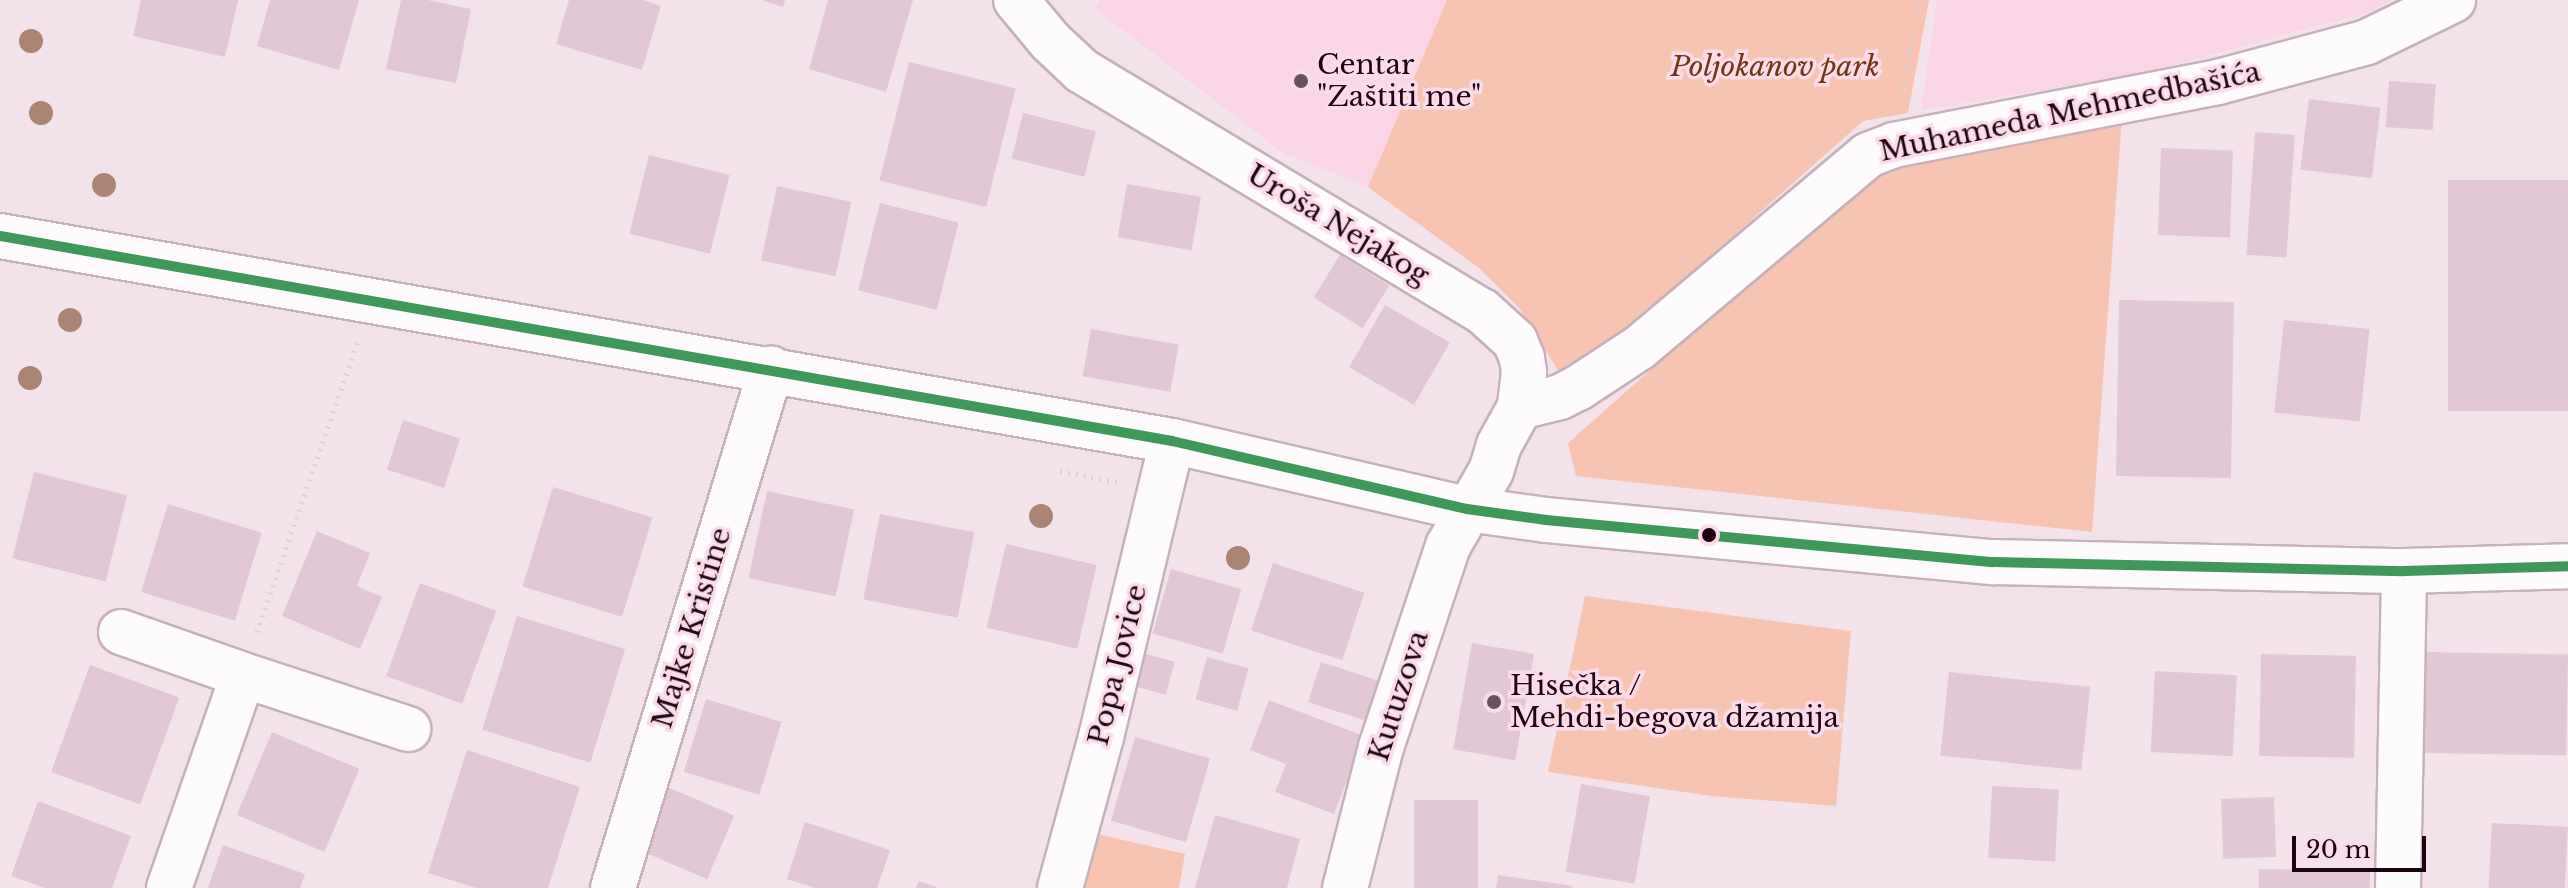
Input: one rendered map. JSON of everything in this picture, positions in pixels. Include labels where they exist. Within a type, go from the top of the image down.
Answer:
[{"type":"street","name":"Uroša Nejakog","points":[[1016,0],[1050,41],[1082,71],[1482,311],[1515,341],[1524,372],[1520,407],[1499,445],[1491,471],[1467,509]]},
{"type":"street","name":"Muhameda Mehmedbašića","points":[[1520,407],[1560,397],[1639,348],[1712,290],[1838,177],[1868,155],[1894,145],[2218,82],[2367,42],[2453,0]]},
{"type":"street","points":[[0,236],[1172,441],[1467,509],[1993,562],[2404,571],[2568,566]]},
{"type":"street","name":"Majke Kristine","points":[[613,888],[771,369]]},
{"type":"street","name":"Popa Jovice","points":[[1060,888],[1101,737],[1172,441]]},
{"type":"street","name":"Kutuzova","points":[[1345,888],[1381,747],[1448,546],[1467,509]]},
{"type":"street","points":[[2398,888],[2404,571]]},
{"type":"street","points":[[121,632],[408,729]]},
{"type":"street","points":[[169,888],[243,675]]},
{"type":"path","points":[[1894,145],[1917,0]]},
{"type":"path","points":[[243,675],[358,337]]},
{"type":"shaded area","name":"Centar \"Zaštiti me\"","points":[[1100,0],[1447,0],[1368,187],[1283,153],[1095,9]]},
{"type":"shaded area","points":[[1937,0],[2391,0],[2369,12],[2140,74],[1921,110]]},
{"type":"green space","name":"Poljokanov park","points":[[1447,0],[1929,0],[1908,113],[1863,121],[1586,367],[1561,375],[1519,308],[1479,268],[1368,187]]},
{"type":"green space","points":[[2122,117],[2092,532],[1576,476],[1568,443],[1857,187],[1884,171]]},
{"type":"green space","points":[[1585,596],[1851,631],[1836,806],[1711,796],[1548,772]]},
{"type":"green space","points":[[1088,832],[1185,854],[1179,888],[1071,888]]},
{"type":"building","points":[[141,0],[238,0],[225,57],[133,36]]},
{"type":"building","points":[[270,0],[359,0],[339,70],[257,46]]},
{"type":"building","points":[[401,0],[428,0],[471,9],[456,83],[386,69]]},
{"type":"building","points":[[569,0],[643,0],[661,6],[642,70],[556,44]]},
{"type":"building","points":[[762,0],[785,0],[783,7]]},
{"type":"building","points":[[828,0],[913,0],[886,92],[809,69]]},
{"type":"building","points":[[909,62],[1016,89],[986,207],[879,180]]},
{"type":"building","points":[[2389,81],[2436,84],[2433,130],[2386,127]]},
{"type":"building","points":[[2309,99],[2380,108],[2372,178],[2300,169]]},
{"type":"building","points":[[1023,113],[1096,131],[1084,177],[1012,159]]},
{"type":"building","points":[[2255,132],[2295,135],[2286,257],[2246,255]]},
{"type":"building","points":[[2161,148],[2233,151],[2230,237],[2158,235]]},
{"type":"building","points":[[649,155],[730,175],[710,254],[629,234]]},
{"type":"building","points":[[2448,180],[2568,180],[2568,411],[2448,411]]},
{"type":"building","points":[[1127,184],[1201,197],[1191,250],[1118,237]]},
{"type":"building","points":[[777,186],[851,202],[836,276],[761,260]]},
{"type":"building","points":[[880,203],[959,223],[937,310],[858,290]]},
{"type":"building","points":[[1340,255],[1389,286],[1363,328],[1314,297]]},
{"type":"building","points":[[2119,300],[2234,302],[2231,478],[2116,476]]},
{"type":"building","points":[[1385,305],[1450,342],[1414,405],[1349,367]]},
{"type":"building","points":[[2284,320],[2370,329],[2360,421],[2274,412]]},
{"type":"building","points":[[1091,329],[1179,344],[1170,392],[1083,376]]},
{"type":"building","points":[[403,420],[460,439],[444,488],[387,469]]},
{"type":"building","points":[[34,472],[127,495],[106,582],[12,558]]},
{"type":"building","points":[[553,487],[652,517],[622,617],[523,586]]},
{"type":"building","points":[[767,491],[854,510],[836,597],[748,578]]},
{"type":"building","points":[[168,504],[262,533],[235,621],[141,592]]},
{"type":"building","points":[[880,514],[974,532],[958,618],[863,599]]},
{"type":"building","points":[[317,531],[370,553],[357,586],[382,597],[360,649],[282,616]]},
{"type":"building","points":[[1006,544],[1097,565],[1077,649],[987,628]]},
{"type":"building","points":[[1273,563],[1364,593],[1342,660],[1251,631]]},
{"type":"building","points":[[1171,569],[1241,589],[1223,654],[1153,633]]},
{"type":"building","points":[[420,583],[496,611],[462,704],[386,676]]},
{"type":"building","points":[[517,616],[625,649],[590,763],[482,730]]},
{"type":"building","name":"Hisečka / Mehdi-begova džamija","points":[[1472,643],[1534,654],[1515,760],[1453,749]]},
{"type":"building","points":[[1138,652],[1175,662],[1166,695],[1129,685]]},
{"type":"building","points":[[2422,652],[2568,655],[2566,756],[2420,753]]},
{"type":"building","points":[[2261,654],[2356,656],[2354,758],[2259,756]]},
{"type":"building","points":[[1207,657],[1249,668],[1237,711],[1196,700]]},
{"type":"building","points":[[1321,662],[1378,681],[1365,720],[1308,702]]},
{"type":"building","points":[[90,665],[179,697],[140,805],[51,772]]},
{"type":"building","points":[[2155,671],[2237,675],[2233,756],[2151,752]]},
{"type":"building","points":[[1949,672],[2090,687],[2081,770],[1940,756]]},
{"type":"building","points":[[706,699],[782,722],[759,795],[684,772]]},
{"type":"building","points":[[1269,700],[1364,736],[1334,814],[1275,792],[1286,764],[1250,750]]},
{"type":"building","points":[[272,732],[359,769],[324,852],[237,815]]},
{"type":"building","points":[[1135,737],[1210,758],[1186,842],[1111,821]]},
{"type":"building","points":[[467,750],[580,787],[548,888],[476,888],[428,873]]},
{"type":"building","points":[[1581,784],[1650,796],[1634,884],[1566,872]]},
{"type":"building","points":[[1992,786],[2059,790],[2055,861],[1988,858]]},
{"type":"building","points":[[667,787],[734,816],[707,879],[640,851]]},
{"type":"building","points":[[2274,797],[2276,857],[2223,859],[2221,799]]},
{"type":"building","points":[[1414,800],[1478,800],[1478,888],[1414,888]]},
{"type":"building","points":[[38,801],[131,836],[112,888],[45,888],[11,876]]},
{"type":"building","points":[[1215,815],[1300,839],[1287,888],[1195,888]]},
{"type":"building","points":[[805,822],[890,850],[877,888],[815,888],[787,879]]},
{"type":"building","points":[[2492,823],[2568,827],[2565,888],[2489,888]]},
{"type":"building","points":[[223,845],[305,874],[300,888],[208,888]]},
{"type":"building","points":[[2259,869],[2370,871],[2370,888],[2259,888]]},
{"type":"building","points":[[1498,875],[1573,886],[1496,888]]},
{"type":"building","points":[[918,881],[937,887],[937,888],[916,888]]},
{"type":"transit line","points":[[0,236],[1172,441],[1467,509],[1546,520],[1993,562],[2404,571],[2568,566]]},
{"type":"place","name":"Centar \"Zaštiti me\"","points":[[1301,81]]},
{"type":"place","name":"Hisečka / Mehdi-begova džamija","points":[[1494,702]]}]
